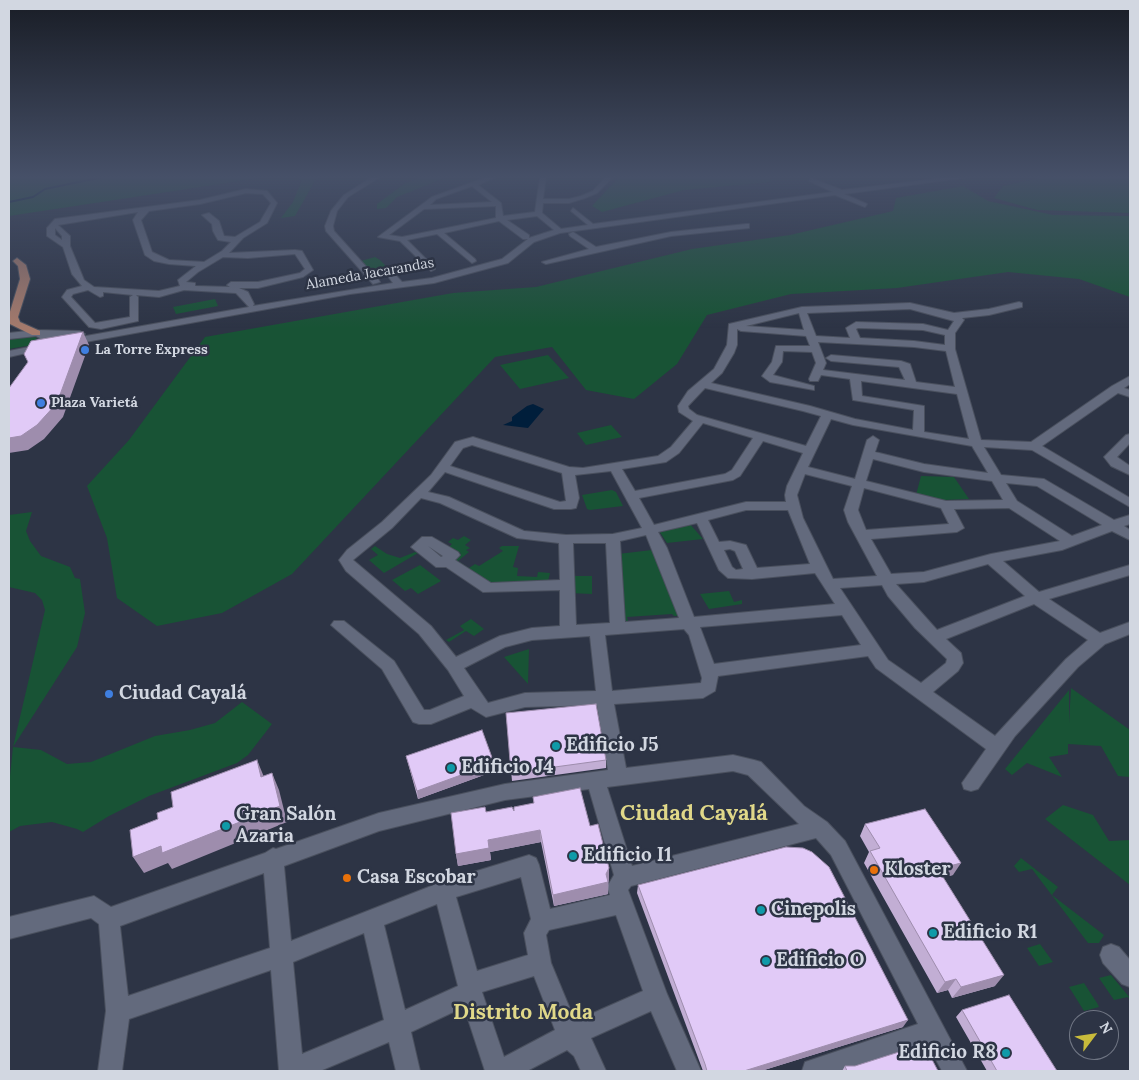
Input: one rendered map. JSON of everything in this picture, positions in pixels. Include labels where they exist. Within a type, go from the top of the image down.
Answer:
[{"type":"main road","points":[[9,301],[18,278],[14,257],[23,267],[25,279],[13,314],[14,321],[21,328],[39,333]]},
{"type":"street","points":[[52,227],[51,236],[66,246],[76,274],[81,282],[108,298],[134,297],[146,294]]},
{"type":"street","points":[[139,227],[148,254],[157,259],[169,262],[220,264]]},
{"type":"street","points":[[216,227],[216,232],[224,239],[238,238],[258,227]]},
{"type":"street","points":[[329,227],[330,232],[376,282]]},
{"type":"street","points":[[394,227],[382,237],[402,239],[461,227]]},
{"type":"street","points":[[512,227],[526,237]]},
{"type":"street","points":[[554,227],[557,230]]},
{"type":"street","name":"Alameda Jacarandas","points":[[9,336],[39,333],[80,334],[250,304],[270,303],[398,282],[499,259],[526,237],[569,227]]},
{"type":"street","name":"Alameda Jacarandas","points":[[430,274],[466,270],[505,261],[531,240],[557,230],[578,227]]},
{"type":"street","points":[[631,227],[649,239]]},
{"type":"street","points":[[705,227],[709,230]]},
{"type":"street","points":[[546,262],[649,239],[733,227]]},
{"type":"street","points":[[440,232],[472,261]]},
{"type":"street","points":[[573,234],[595,250]]},
{"type":"street","points":[[200,283],[198,279],[220,264],[238,238]]},
{"type":"street","points":[[402,239],[430,274]]},
{"type":"street","points":[[134,297],[135,319],[101,326],[92,325],[66,297],[70,292],[91,288],[146,294],[166,294],[186,288],[200,283],[258,285],[303,275],[309,270],[299,253],[226,254],[184,278],[181,282],[186,288],[238,290],[245,294],[250,304]]},
{"type":"street","points":[[457,268],[459,271],[466,270]]},
{"type":"street","points":[[369,273],[386,273],[398,282]]},
{"type":"street","name":"Alameda Jacarandas","points":[[9,354],[376,282],[398,282]]},
{"type":"street","points":[[258,285],[270,303]]},
{"type":"street","points":[[731,328],[736,324],[802,310],[910,306],[954,316],[989,312],[1018,305]]},
{"type":"street","points":[[802,310],[820,363],[810,388],[806,408]]},
{"type":"street","points":[[954,316],[959,320],[950,333],[950,349],[976,443],[1012,504],[1072,542]]},
{"type":"street","points":[[856,341],[850,328],[856,324],[924,327],[950,333]]},
{"type":"street","points":[[731,328],[813,340],[914,344],[950,349]]},
{"type":"street","points":[[731,328],[732,345],[729,353],[718,371],[697,387],[683,406],[686,414],[759,438],[810,451]]},
{"type":"street","points":[[32,349],[43,342],[45,336],[39,333]]},
{"type":"street","points":[[810,388],[774,380],[767,376],[777,362],[779,348],[813,340]]},
{"type":"street","points":[[831,358],[901,364],[906,366],[912,385]]},
{"type":"street","points":[[818,372],[961,391]]},
{"type":"street","points":[[855,377],[857,398],[920,408],[918,434]]},
{"type":"street","points":[[1034,446],[1130,379]]},
{"type":"street","points":[[702,384],[806,408],[827,416],[918,434],[976,443],[1034,446],[1129,501]]},
{"type":"street","points":[[1116,388],[1130,394]]},
{"type":"street","points":[[827,416],[801,469],[791,495],[792,506],[819,568],[871,650],[882,664],[997,748]]},
{"type":"street","points":[[615,467],[660,548],[689,624],[696,634],[708,671],[709,686],[703,691],[605,698],[525,700],[486,710],[474,699],[454,666],[425,630],[351,568],[346,560],[387,525],[419,494],[459,445],[474,441],[568,471],[583,472],[652,461],[669,455],[700,420]]},
{"type":"street","points":[[1130,437],[1110,457],[1115,463],[1130,472]]},
{"type":"street","points":[[631,496],[729,477],[736,472],[759,438]]},
{"type":"street","points":[[873,440],[851,510],[855,522],[893,592],[934,638],[951,652],[955,663],[920,693]]},
{"type":"street","points":[[868,454],[924,468],[1045,484],[1130,536]]},
{"type":"street","points":[[442,468],[476,477],[559,506],[571,505],[573,498],[568,471]]},
{"type":"street","points":[[801,469],[946,505],[1012,504]]},
{"type":"street","points":[[419,494],[444,500],[522,535],[566,539],[613,538],[650,531],[752,505],[792,506]]},
{"type":"street","points":[[862,535],[897,534],[957,528],[946,505]]},
{"type":"street","points":[[701,518],[730,574],[819,568]]},
{"type":"street","points":[[828,584],[924,578],[991,559],[1057,548],[1130,519]]},
{"type":"street","points":[[855,522],[897,534]]},
{"type":"street","points":[[613,538],[618,629]]},
{"type":"street","points":[[566,539],[568,631]]},
{"type":"street","points":[[715,547],[730,545],[741,548],[752,574]]},
{"type":"street","points":[[991,559],[1038,599],[1099,640]]},
{"type":"street","points":[[446,561],[488,588],[567,586]]},
{"type":"street","points":[[934,638],[997,610],[1130,570]]},
{"type":"street","points":[[454,666],[515,636],[689,624],[845,609]]},
{"type":"street","points":[[339,625],[388,665],[419,717],[431,717],[474,699]]},
{"type":"street","points":[[971,783],[997,748],[1072,663],[1099,640],[1130,629]]},
{"type":"street","points":[[598,630],[605,698],[618,777]]},
{"type":"street","points":[[708,671],[871,650]]},
{"type":"street","points":[[110,919],[209,884],[273,858],[379,822],[505,792],[733,763],[748,765],[754,768],[796,812],[820,828],[838,848],[955,1071]]},
{"type":"street","points":[[596,780],[626,878]]},
{"type":"street","points":[[689,1071],[657,997],[617,888],[626,878],[820,828]]},
{"type":"street","points":[[273,858],[291,1071],[397,1027],[470,988],[540,963]]},
{"type":"street","points":[[118,1011],[280,956],[444,891],[529,865],[542,921],[535,933],[540,963],[569,1036],[582,1047],[594,1071]]},
{"type":"street","points":[[444,891],[470,988],[497,1071]]},
{"type":"street","points":[[542,921],[623,902]]},
{"type":"street","points":[[9,928],[94,907],[110,919],[118,1011],[110,1071]]},
{"type":"street","points":[[372,920],[408,1071]]},
{"type":"street","points":[[1111,955],[1130,976]]},
{"type":"street","points":[[502,1071],[569,1036],[657,997]]},
{"type":"street","points":[[814,1071],[934,1030]]},
{"type":"green space","points":[[823,227],[1130,227],[1130,297],[1079,279],[1008,272],[897,288],[791,294],[707,315],[677,364],[634,399],[586,390],[552,347],[495,357],[292,574],[222,613],[157,626],[117,598],[107,538],[87,486],[129,440],[205,337],[453,293],[536,287],[692,249],[790,235]]},
{"type":"green space","points":[[375,257],[389,269],[372,272],[361,261]]},
{"type":"green space","points":[[215,299],[218,306],[176,314],[173,307]]},
{"type":"green space","points":[[32,336],[37,338],[32,345],[9,349],[9,340]]},
{"type":"green space","points":[[548,355],[569,378],[520,389],[500,365]]},
{"type":"green space","points":[[611,425],[622,437],[586,445],[577,433]]},
{"type":"green space","points":[[921,476],[954,477],[969,499],[944,500],[916,495]]},
{"type":"green space","points":[[612,490],[616,492],[623,506],[587,509],[582,495]]},
{"type":"green space","points":[[32,512],[26,531],[30,541],[41,556],[70,567],[75,578],[80,579],[85,613],[77,647],[13,747],[45,610],[42,600],[35,593],[9,587],[9,515]]},
{"type":"green space","points":[[689,523],[703,539],[667,543],[659,531]]},
{"type":"green space","points":[[464,536],[471,540],[465,545],[470,548],[466,550],[469,552],[458,561],[469,568],[475,564],[479,566],[503,551],[499,548],[502,546],[519,546],[513,567],[518,568],[517,576],[537,577],[538,572],[550,573],[547,585],[493,586],[454,559],[461,553],[449,547],[452,544],[448,542],[453,538],[458,540]]},
{"type":"green space","points":[[375,546],[387,554],[400,558],[415,552],[418,553],[384,573],[369,560],[378,555],[371,549]]},
{"type":"green space","points":[[655,551],[681,616],[674,616],[672,614],[627,617],[628,621],[624,621],[618,554]]},
{"type":"green space","points":[[420,565],[441,581],[418,594],[411,588],[405,591],[392,580]]},
{"type":"green space","points":[[569,576],[592,576],[592,594],[569,593]]},
{"type":"green space","points":[[729,591],[734,602],[742,600],[742,604],[709,609],[700,594]]},
{"type":"green space","points":[[471,619],[484,629],[474,636],[466,631],[449,642],[446,640],[464,630],[460,626]]},
{"type":"green space","points":[[529,649],[528,682],[528,684],[504,657]]},
{"type":"green space","points":[[1071,688],[1130,730],[1130,777],[1118,776],[1101,746],[1068,744],[1068,754],[1049,757],[1062,777],[1027,763],[1012,775],[1005,769],[1069,690],[1069,723]]},
{"type":"green space","points":[[242,702],[272,724],[248,755],[237,763],[149,796],[109,816],[83,832],[52,822],[20,826],[9,832],[9,786],[13,747],[41,750],[67,764],[91,762],[155,736],[190,730],[215,723]]},
{"type":"green space","points":[[1063,805],[1093,815],[1109,841],[1130,840],[1130,885],[1045,819]]},
{"type":"green space","points":[[1021,858],[1058,887],[1052,895],[1104,935],[1099,943],[1088,943],[1032,869],[1019,872],[1014,866]]},
{"type":"green space","points":[[1040,944],[1053,962],[1039,966],[1027,948]]},
{"type":"green space","points":[[1111,975],[1130,998],[1130,1000],[1128,997],[1114,1000],[1099,978]]},
{"type":"green space","points":[[1084,983],[1099,1007],[1083,1010],[1069,987]]},
{"type":"water","points":[[533,404],[544,409],[528,428],[503,425],[512,421],[512,417]]},
{"type":"building","name":"Plaza Varietá","points":[[83,332],[57,403],[37,425],[21,436],[9,438],[9,388],[28,362],[24,354],[31,341]]},
{"type":"building","name":"Edificio J5","points":[[596,704],[606,760],[511,773],[506,713]]},
{"type":"building","name":"Edificio J4","points":[[482,730],[494,763],[417,791],[406,756]]},
{"type":"building","points":[[257,760],[261,777],[272,773],[280,806],[162,853],[161,846],[133,857],[130,830],[158,819],[157,813],[173,807],[171,792]]},
{"type":"building","name":"Edificio I1","points":[[580,788],[590,826],[598,824],[609,868],[606,874],[608,882],[553,895],[540,830],[488,840],[489,848],[456,854],[451,813],[485,807],[486,812],[512,807],[514,811],[514,807],[534,803],[533,797]]},
{"type":"building","name":"Edificio R1","points":[[925,809],[961,863],[938,869],[1004,975],[961,987],[956,979],[945,982],[870,851],[880,848],[865,824]]},
{"type":"building","name":"Edificio O","points":[[786,847],[803,848],[812,852],[829,867],[908,1020],[744,1071],[707,1071],[638,885]]},
{"type":"building","name":"Edificio R8","points":[[1009,995],[1057,1071],[997,1071],[962,1010]]},
{"type":"building","points":[[924,1044],[938,1071],[847,1071],[845,1066],[855,1066]]},
{"type":"place","name":"La Torre Express","points":[[85,350]]},
{"type":"place","name":"Plaza Varietá","points":[[41,403]]},
{"type":"place","name":"Ciudad Cayalá","points":[[109,694]]},
{"type":"place","name":"Edificio J5","points":[[556,746]]},
{"type":"place","name":"Edificio J4","points":[[451,768]]},
{"type":"place","name":"Gran Salón Azaria","points":[[226,826]]},
{"type":"place","name":"Edificio I1","points":[[573,856]]},
{"type":"place","name":"Kloster","points":[[874,870]]},
{"type":"place","name":"Casa Escobar","points":[[347,878]]},
{"type":"place","name":"Cinepolis","points":[[761,910]]},
{"type":"place","name":"Edificio R1","points":[[933,933]]},
{"type":"place","name":"Edificio O","points":[[766,961]]},
{"type":"place","name":"Edificio R8","points":[[1006,1053]]},
{"type":"district","name":"Ciudad Cayalá","points":[[694,814]]},
{"type":"district","name":"Distrito Moda","points":[[523,1013]]}]
